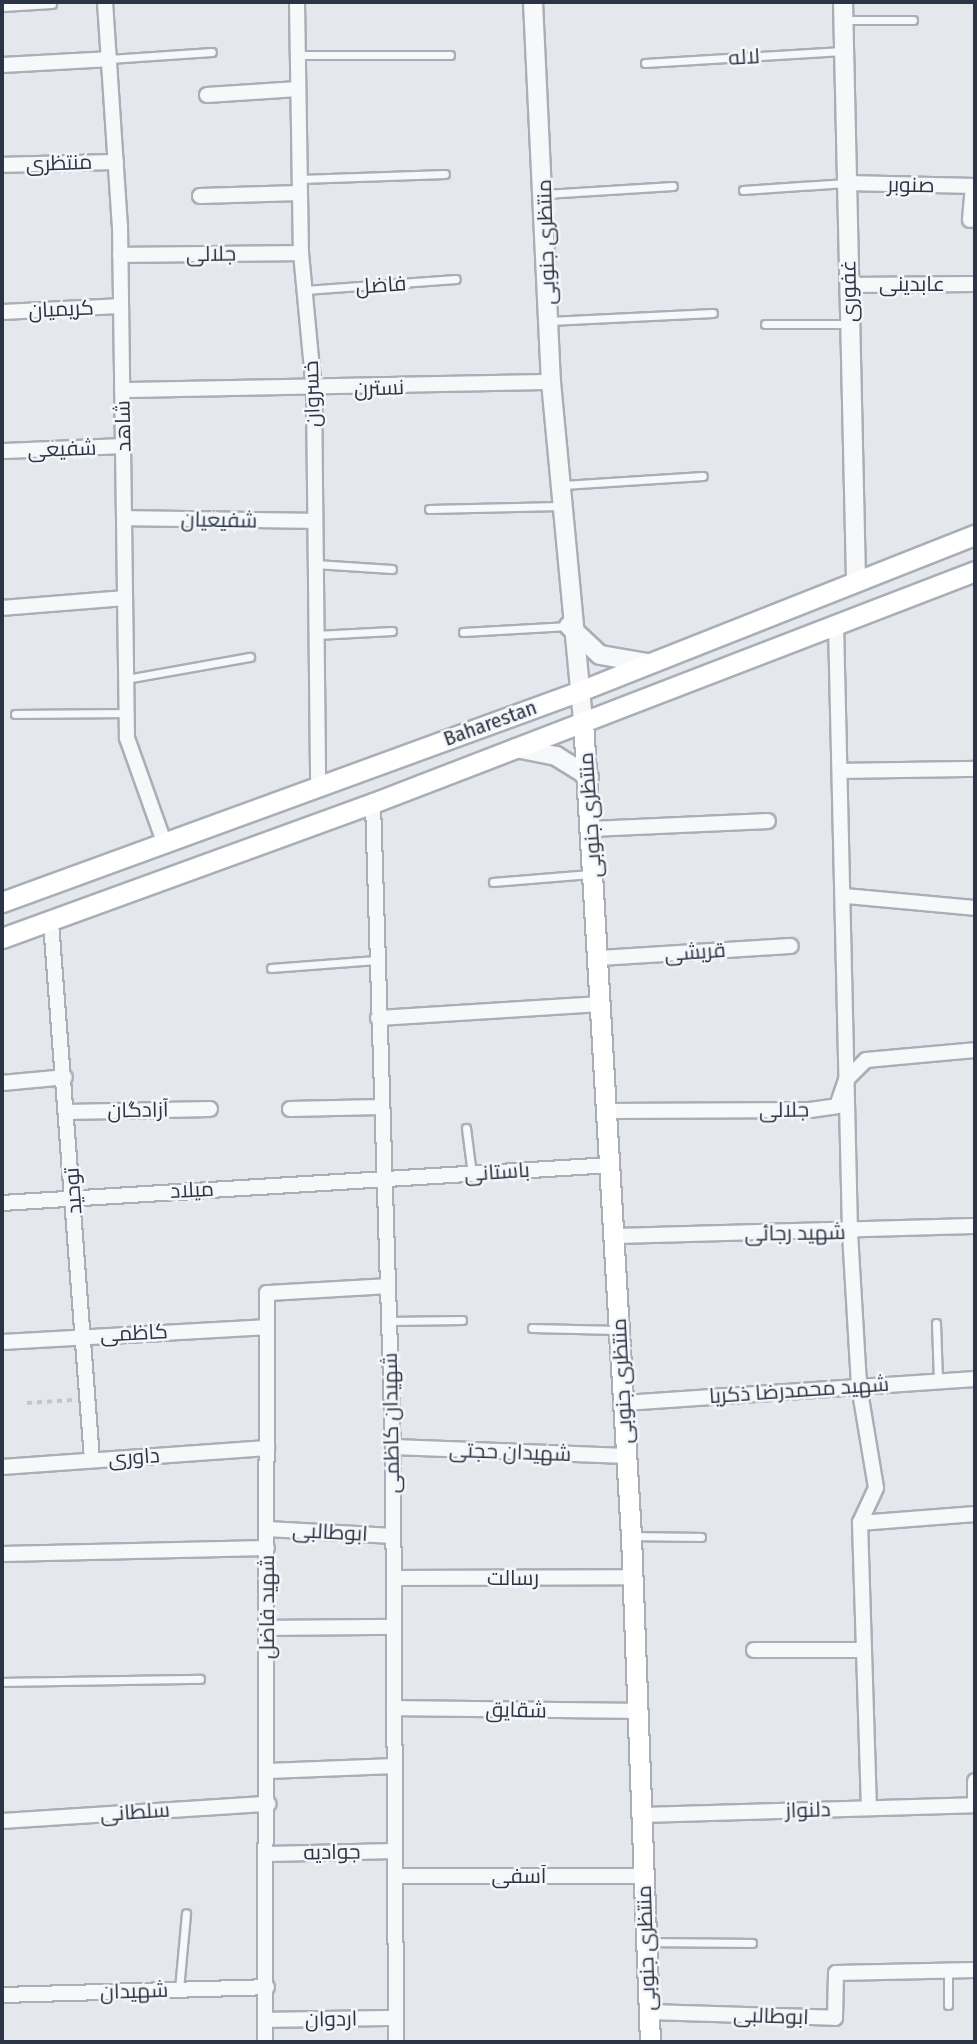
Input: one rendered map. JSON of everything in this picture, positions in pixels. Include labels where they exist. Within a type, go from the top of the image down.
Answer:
[{"type":"main road","name":"Baharestan","points":[[2,902],[580,691],[856,579],[975,535]]},
{"type":"main road","name":"Baharestan","points":[[2,938],[51,923],[373,803],[975,571]]},
{"type":"main road","name":"منتظری جنوبی","points":[[583,721],[595,873],[631,1536],[650,2042]]},
{"type":"street","name":"شاهد","points":[[105,2],[120,255],[127,738],[164,845]]},
{"type":"street","name":"خسروان","points":[[298,2],[301,253],[314,390],[317,786]]},
{"type":"street","name":"منتظری جنوبی","points":[[533,2],[545,194],[551,382],[569,626],[583,721]]},
{"type":"street","name":"غفوری","points":[[843,11],[856,579]]},
{"type":"street","points":[[2,65],[109,59]]},
{"type":"street","points":[[207,95],[298,89]]},
{"type":"street","name":"منتظری","points":[[2,165],[116,162]]},
{"type":"street","name":"صنوبر","points":[[847,183],[974,186]]},
{"type":"street","points":[[200,195],[299,186]]},
{"type":"street","points":[[970,220],[974,186]]},
{"type":"street","name":"جلالی","points":[[120,255],[301,253]]},
{"type":"street","name":"عابدینی","points":[[849,285],[975,284]]},
{"type":"street","name":"کریمیان","points":[[2,312],[121,306]]},
{"type":"street","name":"نسترن","points":[[122,390],[314,390],[551,382]]},
{"type":"street","name":"شفیعی","points":[[2,451],[123,446]]},
{"type":"street","name":"شفیعیان","points":[[124,518],[314,521]]},
{"type":"street","points":[[2,608],[125,598]]},
{"type":"street","points":[[836,624],[846,896],[846,1080],[850,1233],[859,1386],[876,1488],[860,1523],[869,1807]]},
{"type":"street","points":[[569,626],[600,655],[647,663]]},
{"type":"street","points":[[516,748],[556,756],[589,778]]},
{"type":"street","points":[[843,771],[975,769]]},
{"type":"street","name":"شهیدان کاظمی","points":[[373,803],[393,1447],[396,2042]]},
{"type":"street","points":[[592,830],[768,821]]},
{"type":"street","points":[[846,896],[975,908]]},
{"type":"street","name":"توحید","points":[[51,923],[65,1077],[92,1460]]},
{"type":"street","name":"قریشی","points":[[599,958],[790,946]]},
{"type":"street","points":[[378,1018],[602,1004]]},
{"type":"street","name":"جلالی","points":[[608,1111],[810,1110],[837,1106],[846,1080],[866,1060],[975,1050]]},
{"type":"street","points":[[2,1083],[65,1077]]},
{"type":"street","points":[[290,1109],[381,1107]]},
{"type":"street","name":"آزادگان","points":[[67,1112],[210,1110]]},
{"type":"street","name":"باستانی","points":[[383,1180],[611,1165]]},
{"type":"street","name":"میلاد","points":[[2,1203],[383,1180]]},
{"type":"street","name":"شهید رجائی","points":[[614,1236],[850,1233],[975,1226]]},
{"type":"street","name":"شهید فاضل","points":[[265,2042],[268,1854],[267,1293],[387,1286]]},
{"type":"street","name":"کاظمی","points":[[2,1342],[83,1335],[267,1327]]},
{"type":"street","name":"شهید محمدرضا ذکریا","points":[[624,1403],[975,1379]]},
{"type":"street","name":"شهیدان حجتی","points":[[393,1447],[626,1456]]},
{"type":"street","name":"داوری","points":[[2,1467],[267,1448]]},
{"type":"street","points":[[860,1523],[975,1514]]},
{"type":"street","name":"ابوطالبی","points":[[267,1529],[393,1535]]},
{"type":"street","points":[[2,1554],[267,1548]]},
{"type":"street","name":"رسالت","points":[[394,1578],[632,1577]]},
{"type":"street","points":[[267,1628],[394,1627]]},
{"type":"street","points":[[754,1650],[864,1650]]},
{"type":"street","name":"شقایق","points":[[394,1708],[637,1711]]},
{"type":"street","points":[[268,1771],[395,1766]]},
{"type":"street","points":[[975,1781],[975,1805]]},
{"type":"street","name":"سلطانی","points":[[2,1821],[268,1804]]},
{"type":"street","name":"دلنواز","points":[[641,1815],[975,1805]]},
{"type":"street","name":"جوادیه","points":[[268,1854],[395,1851]]},
{"type":"street","name":"آسفی","points":[[395,1876],[643,1876]]},
{"type":"street","name":"ابوطالبی","points":[[649,2012],[835,2018],[836,1973],[975,1970]]},
{"type":"street","name":"شهیدان","points":[[2,1995],[267,1987]]},
{"type":"street","name":"اردوان","points":[[266,2020],[396,2018]]},
{"type":"lane","points":[[2,7],[52,4]]},
{"type":"lane","points":[[843,11],[913,20]]},
{"type":"lane","name":"لاله","points":[[645,63],[844,51]]},
{"type":"lane","points":[[109,59],[212,52]]},
{"type":"lane","points":[[298,55],[450,55]]},
{"type":"lane","points":[[299,186],[445,174]]},
{"type":"lane","points":[[743,190],[847,183]]},
{"type":"lane","points":[[545,194],[673,186]]},
{"type":"lane","name":"فاضل","points":[[306,290],[456,279]]},
{"type":"lane","points":[[549,321],[713,313]]},
{"type":"lane","points":[[765,324],[850,324]]},
{"type":"lane","points":[[559,485],[703,476]]},
{"type":"lane","points":[[429,509],[560,506]]},
{"type":"lane","points":[[314,564],[391,569]]},
{"type":"lane","points":[[463,632],[569,626]]},
{"type":"lane","points":[[315,635],[391,631]]},
{"type":"lane","points":[[126,679],[250,657]]},
{"type":"lane","points":[[15,714],[127,713]]},
{"type":"lane","points":[[493,881],[595,873]]},
{"type":"lane","points":[[271,968],[376,960]]},
{"type":"lane","points":[[466,1128],[472,1174]]},
{"type":"lane","points":[[388,1321],[462,1320]]},
{"type":"lane","points":[[936,1323],[938,1381]]},
{"type":"lane","points":[[532,1328],[620,1331]]},
{"type":"lane","points":[[631,1536],[702,1537]]},
{"type":"lane","points":[[2,1682],[200,1679]]},
{"type":"lane","points":[[179,1990],[186,1913]]},
{"type":"lane","points":[[646,1942],[752,1943]]},
{"type":"lane","points":[[948,1971],[948,2005]]},
{"type":"path","points":[[27,1403],[88,1399]]}]
